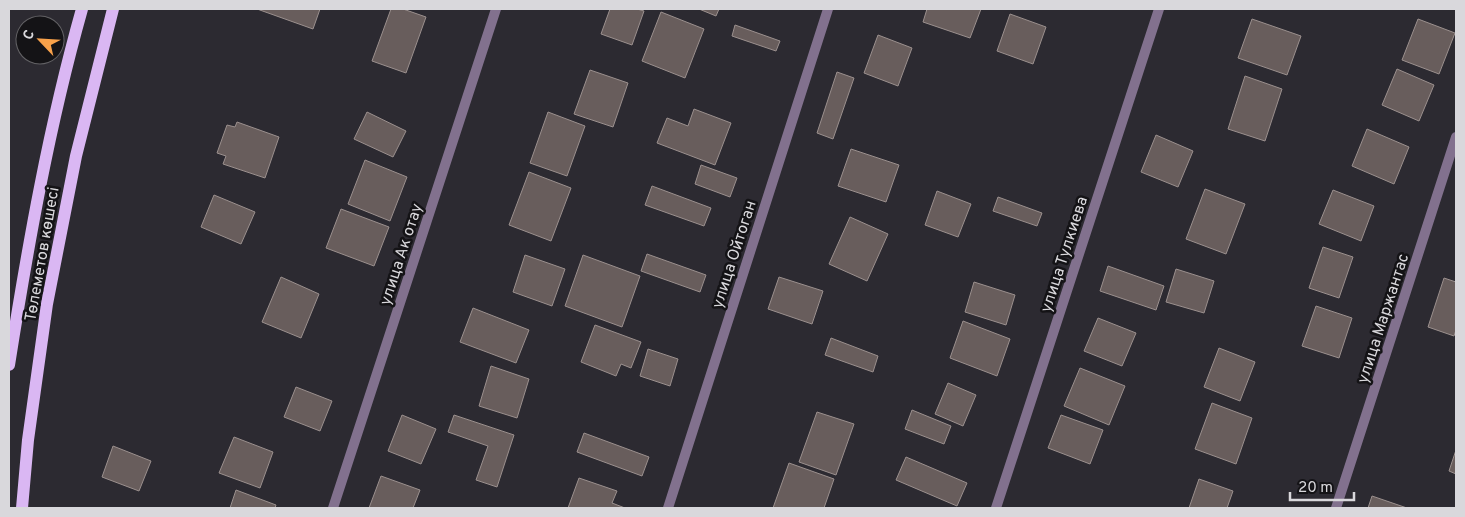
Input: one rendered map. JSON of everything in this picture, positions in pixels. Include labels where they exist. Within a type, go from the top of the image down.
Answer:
[{"type":"main road","name":"Төлеметов көшесі","points":[[9,365],[19,298],[48,143],[65,68],[82,9]]},
{"type":"main road","name":"Төлеметов көшесі","points":[[22,508],[28,440],[47,304],[76,156],[112,9]]},
{"type":"street","name":"улица Ак отау","points":[[333,508],[496,9]]},
{"type":"street","name":"улица Ойтоган","points":[[668,508],[828,9]]},
{"type":"street","name":"улица Тулкиева","points":[[996,508],[1159,9]]},
{"type":"street","name":"улица Маржантас","points":[[1336,508],[1456,137]]},
{"type":"building","points":[[257,9],[320,9],[313,29]]},
{"type":"building","points":[[391,9],[403,9],[426,17],[406,73],[372,61]]},
{"type":"building","points":[[610,9],[637,9],[644,11],[632,45],[601,34]]},
{"type":"building","points":[[699,9],[719,9],[716,16]]},
{"type":"building","points":[[927,9],[981,9],[970,38],[923,22]]},
{"type":"building","points":[[661,12],[704,29],[685,78],[642,61]]},
{"type":"building","points":[[1010,14],[1046,27],[1033,64],[997,51]]},
{"type":"building","points":[[1252,19],[1301,36],[1287,75],[1238,58]]},
{"type":"building","points":[[1418,19],[1455,33],[1439,74],[1402,60]]},
{"type":"building","points":[[735,25],[780,41],[776,51],[732,36]]},
{"type":"building","points":[[878,35],[912,48],[898,86],[864,73]]},
{"type":"building","points":[[1397,69],[1434,85],[1419,121],[1382,105]]},
{"type":"building","points":[[590,70],[628,83],[613,127],[574,114]]},
{"type":"building","points":[[837,72],[854,78],[833,139],[817,133]]},
{"type":"building","points":[[1245,76],[1282,89],[1265,141],[1228,129]]},
{"type":"building","points":[[694,109],[731,123],[715,165],[657,143],[667,118],[688,126]]},
{"type":"building","points":[[367,112],[406,131],[393,157],[354,139]]},
{"type":"building","points":[[548,112],[585,126],[567,176],[530,163]]},
{"type":"building","points":[[237,122],[279,137],[265,178],[223,164],[226,156],[217,153],[227,125],[235,127]]},
{"type":"building","points":[[1367,129],[1409,147],[1394,184],[1352,166]]},
{"type":"building","points":[[1156,135],[1193,151],[1178,187],[1141,172]]},
{"type":"building","points":[[851,149],[899,165],[886,202],[838,186]]},
{"type":"building","points":[[365,160],[407,177],[390,221],[348,204]]},
{"type":"building","points":[[701,165],[737,178],[730,197],[695,184]]},
{"type":"building","points":[[529,172],[571,188],[551,241],[509,225]]},
{"type":"building","points":[[652,186],[711,208],[704,226],[645,205]]},
{"type":"building","points":[[1205,189],[1245,204],[1226,254],[1186,239]]},
{"type":"building","points":[[1333,190],[1374,206],[1361,241],[1319,224]]},
{"type":"building","points":[[937,191],[971,204],[958,237],[925,225]]},
{"type":"building","points":[[214,195],[255,212],[241,244],[201,227]]},
{"type":"building","points":[[998,197],[1042,213],[1037,226],[993,211]]},
{"type":"building","points":[[341,209],[389,227],[374,266],[326,248]]},
{"type":"building","points":[[850,217],[888,234],[867,281],[829,264]]},
{"type":"building","points":[[1323,247],[1353,257],[1339,298],[1309,288]]},
{"type":"building","points":[[647,254],[706,275],[700,292],[641,271]]},
{"type":"building","points":[[525,255],[565,269],[552,306],[513,292]]},
{"type":"building","points":[[583,255],[640,276],[622,327],[565,306]]},
{"type":"building","points":[[1108,266],[1164,286],[1156,310],[1100,291]]},
{"type":"building","points":[[1176,269],[1214,281],[1204,313],[1166,302]]},
{"type":"building","points":[[281,277],[319,294],[301,338],[262,322]]},
{"type":"building","points":[[779,277],[823,291],[812,324],[768,309]]},
{"type":"building","points":[[1444,278],[1456,282],[1456,330],[1454,336],[1428,327]]},
{"type":"building","points":[[974,282],[1015,295],[1006,325],[965,312]]},
{"type":"building","points":[[1316,306],[1352,318],[1339,358],[1302,346]]},
{"type":"building","points":[[473,308],[529,330],[516,363],[460,342]]},
{"type":"building","points":[[1098,318],[1136,333],[1122,366],[1084,351]]},
{"type":"building","points":[[963,321],[1010,339],[997,376],[950,358]]},
{"type":"building","points":[[595,325],[641,342],[631,368],[621,364],[616,376],[581,362]]},
{"type":"building","points":[[831,338],[878,356],[873,372],[825,355]]},
{"type":"building","points":[[1219,348],[1255,362],[1240,401],[1204,387]]},
{"type":"building","points":[[648,349],[678,359],[670,386],[640,376]]},
{"type":"building","points":[[491,366],[529,379],[517,418],[479,406]]},
{"type":"building","points":[[1080,368],[1125,386],[1109,425],[1064,406]]},
{"type":"building","points":[[948,383],[976,395],[963,426],[935,414]]},
{"type":"building","points":[[296,387],[332,401],[320,431],[284,417]]},
{"type":"building","points":[[1212,403],[1252,418],[1236,464],[1195,449]]},
{"type":"building","points":[[912,410],[951,426],[944,444],[905,429]]},
{"type":"building","points":[[817,412],[854,424],[836,475],[799,462]]},
{"type":"building","points":[[402,415],[436,429],[421,464],[388,451]]},
{"type":"building","points":[[454,415],[514,435],[497,487],[476,480],[488,446],[448,432]]},
{"type":"building","points":[[1061,415],[1103,430],[1090,464],[1048,448]]},
{"type":"building","points":[[584,433],[649,457],[642,476],[577,452]]},
{"type":"building","points":[[234,437],[273,452],[260,488],[219,473]]},
{"type":"building","points":[[113,446],[151,461],[139,491],[102,477]]},
{"type":"building","points":[[1456,450],[1456,474],[1449,471]]},
{"type":"building","points":[[906,457],[967,483],[957,506],[896,480]]},
{"type":"building","points":[[789,463],[834,479],[824,508],[773,508]]},
{"type":"building","points":[[381,476],[420,490],[413,508],[369,508]]},
{"type":"building","points":[[579,478],[617,491],[612,503],[625,508],[568,508]]},
{"type":"building","points":[[1199,479],[1233,491],[1227,508],[1189,508]]},
{"type":"building","points":[[236,490],[276,505],[275,508],[230,508]]},
{"type":"building","points":[[1372,496],[1407,508],[1368,508]]}]
